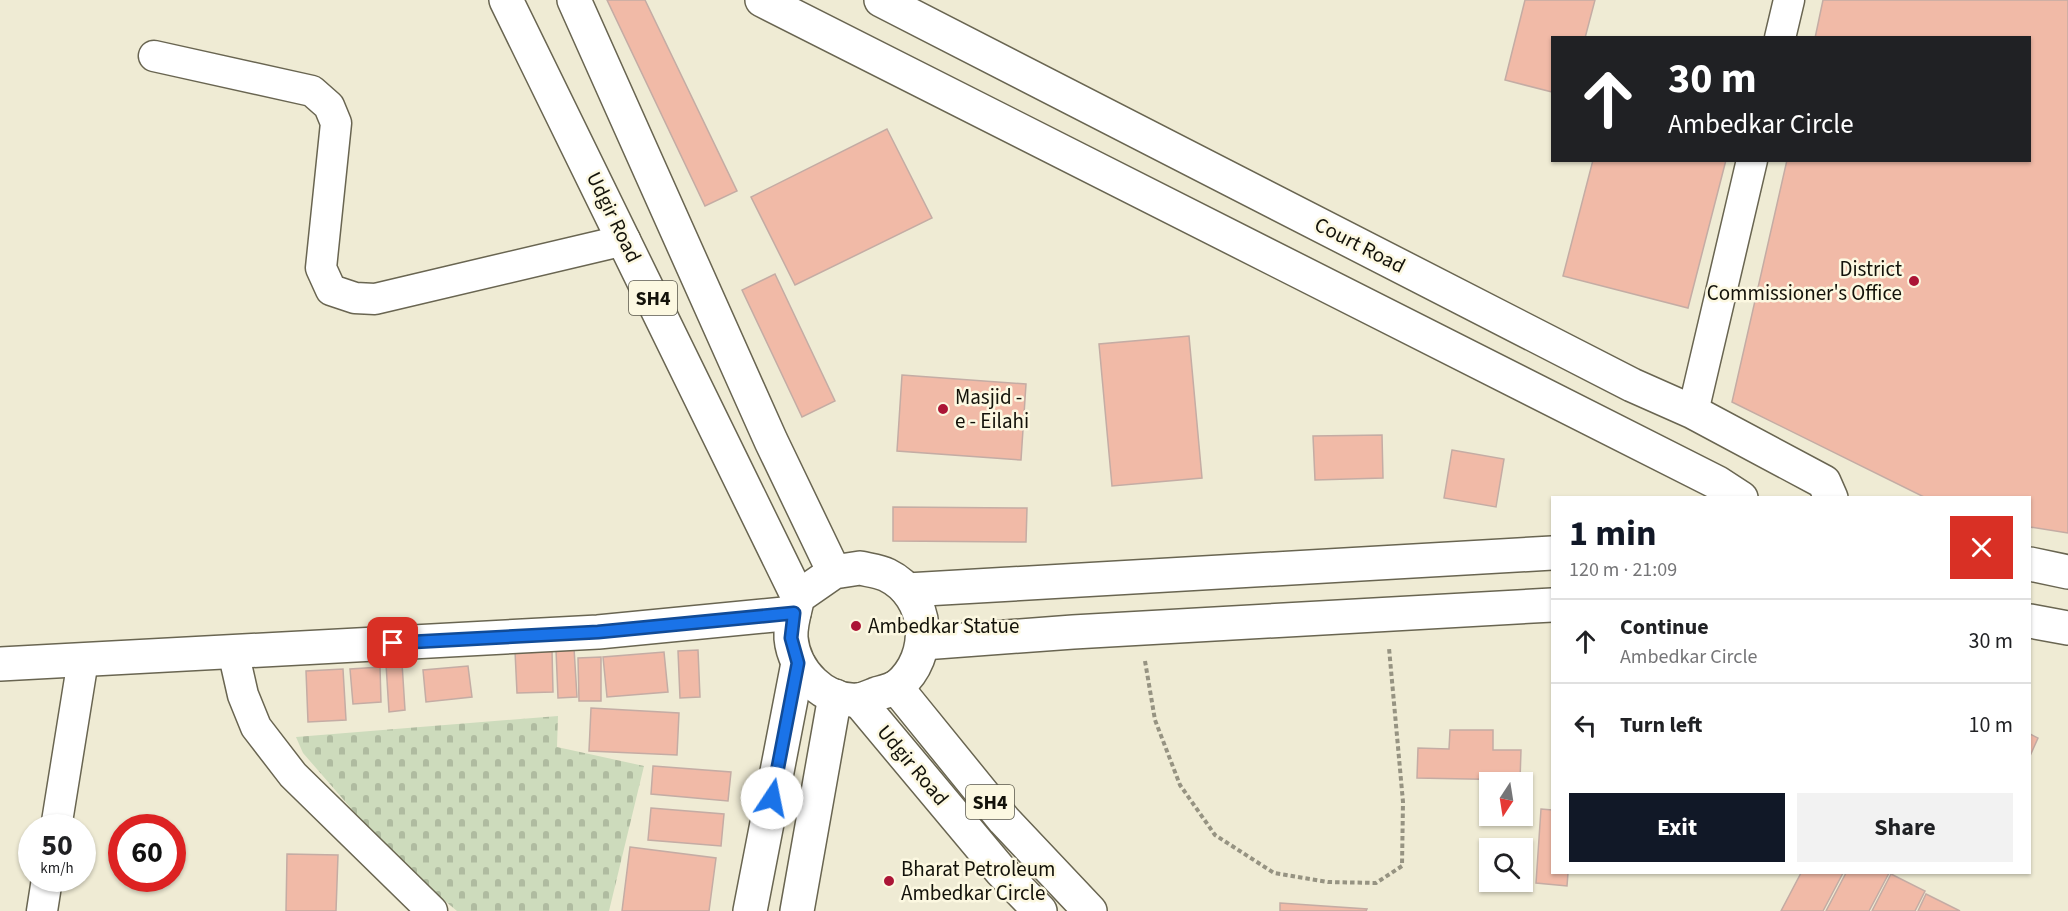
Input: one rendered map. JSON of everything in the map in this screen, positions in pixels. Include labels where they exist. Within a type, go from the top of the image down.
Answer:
[{"type":"main road","name":"Udgir Road","points":[[506,0],[625,240],[796,605]]},
{"type":"main road","name":"SH4","points":[[574,0],[771,441],[834,572]]},
{"type":"main road","points":[[762,0],[1718,483],[1738,496]]},
{"type":"main road","name":"Court Road","points":[[881,0],[1632,385],[1693,412],[1824,482],[1830,496]]},
{"type":"main road","points":[[1270,256],[1299,214]]},
{"type":"main road","points":[[907,590],[1551,554]]},
{"type":"main road","points":[[2031,564],[2068,572]]},
{"type":"main road","points":[[0,664],[598,632],[796,605],[834,572],[860,568],[886,574],[907,590],[921,615],[923,643],[914,668],[896,687],[847,698],[811,682],[798,663],[791,638],[796,605]]},
{"type":"main road","points":[[923,643],[1139,628],[1551,605]]},
{"type":"main road","points":[[2031,621],[2068,628]]},
{"type":"main road","points":[[750,911],[798,663]]},
{"type":"main road","name":"Udgir Road","points":[[896,687],[1004,820],[1090,911]]},
{"type":"main road","name":"Udgir Road","points":[[847,698],[1001,871],[1040,911]]},
{"type":"main road","points":[[797,911],[847,698]]},
{"type":"street","points":[[1780,36],[1789,0]]},
{"type":"street","points":[[154,56],[312,91],[329,106],[336,123],[321,268],[331,290],[355,298],[375,299],[625,240]]},
{"type":"street","points":[[1693,412],[1752,162]]},
{"type":"street","points":[[233,651],[243,695],[256,727],[292,776],[432,911]]},
{"type":"street","points":[[58,814],[83,660]]},
{"type":"street","points":[[42,911],[46,892]]},
{"type":"path","points":[[1139,628],[1155,720],[1180,785],[1215,835],[1274,873],[1328,882],[1376,883],[1402,866],[1403,802],[1386,614]]},
{"type":"green space","points":[[558,716],[557,747],[644,766],[609,911],[457,911],[395,859],[303,753],[296,737]]},
{"type":"building","points":[[607,0],[645,0],[737,191],[705,206]]},
{"type":"building","points":[[1525,0],[1595,0],[1586,36],[1551,36],[1551,92],[1505,80]]},
{"type":"building","name":"District Commissioner's Office","points":[[1823,0],[2068,0],[2068,533],[2031,527],[2031,496],[1922,496],[1732,402],[1787,162],[2031,162],[2031,36],[1815,36]]},
{"type":"building","points":[[887,129],[932,218],[795,285],[751,197]]},
{"type":"building","points":[[1592,162],[1725,162],[1688,308],[1563,276]]},
{"type":"building","points":[[775,274],[835,401],[802,417],[742,290]]},
{"type":"building","points":[[1189,336],[1202,478],[1112,486],[1099,344]]},
{"type":"building","points":[[902,375],[1026,384],[1021,460],[897,451]]},
{"type":"building","points":[[1382,435],[1383,478],[1315,480],[1313,436]]},
{"type":"building","points":[[1452,450],[1504,459],[1496,507],[1444,498]]},
{"type":"building","points":[[893,507],[1027,508],[1026,542],[893,541]]},
{"type":"building","points":[[574,648],[577,697],[558,698],[556,650]]},
{"type":"building","points":[[552,650],[553,692],[517,693],[515,651]]},
{"type":"building","points":[[698,650],[700,697],[680,698],[678,651]]},
{"type":"building","points":[[664,652],[668,692],[607,697],[603,657]]},
{"type":"building","points":[[601,657],[601,701],[579,701],[578,658]]},
{"type":"building","points":[[402,663],[405,710],[389,712],[386,664]]},
{"type":"building","points":[[468,666],[472,697],[426,702],[423,670]]},
{"type":"building","points":[[380,667],[381,702],[353,704],[350,669]]},
{"type":"building","points":[[343,669],[346,720],[308,722],[306,671]]},
{"type":"building","points":[[591,708],[679,713],[677,755],[589,751]]},
{"type":"building","points":[[1450,730],[1493,730],[1493,750],[1521,750],[1520,772],[1479,772],[1479,779],[1417,778],[1418,748],[1449,749]]},
{"type":"building","points":[[2031,734],[2038,738],[2031,754]]},
{"type":"building","points":[[653,766],[731,772],[728,801],[651,794]]},
{"type":"building","points":[[651,808],[724,814],[721,846],[648,840]]},
{"type":"building","points":[[1541,809],[1551,810],[1551,874],[1568,874],[1567,886],[1536,883]]},
{"type":"building","points":[[630,847],[716,858],[709,911],[622,911]]},
{"type":"building","points":[[287,854],[338,855],[336,911],[286,911]]},
{"type":"building","points":[[1800,874],[1842,874],[1823,911],[1781,911]]},
{"type":"building","points":[[1845,874],[1888,874],[1869,911],[1826,911]]},
{"type":"building","points":[[1891,874],[1925,891],[1915,911],[1872,911]]},
{"type":"building","points":[[1926,894],[1960,911],[1918,911]]},
{"type":"building","points":[[1280,903],[1367,909],[1366,911],[1280,911]]},
{"type":"place","name":"District Commissioner's Office","points":[[1914,281]]},
{"type":"place","name":"Masjid - e - Eilahi","points":[[943,409]]},
{"type":"place","name":"Ambedkar Statue","points":[[856,626]]},
{"type":"place","name":"Bharat Petroleum Ambedkar Circle","points":[[889,881]]},
{"type":"route","points":[[393,643],[598,632],[794,613],[791,638],[798,663],[772,798]]}]
